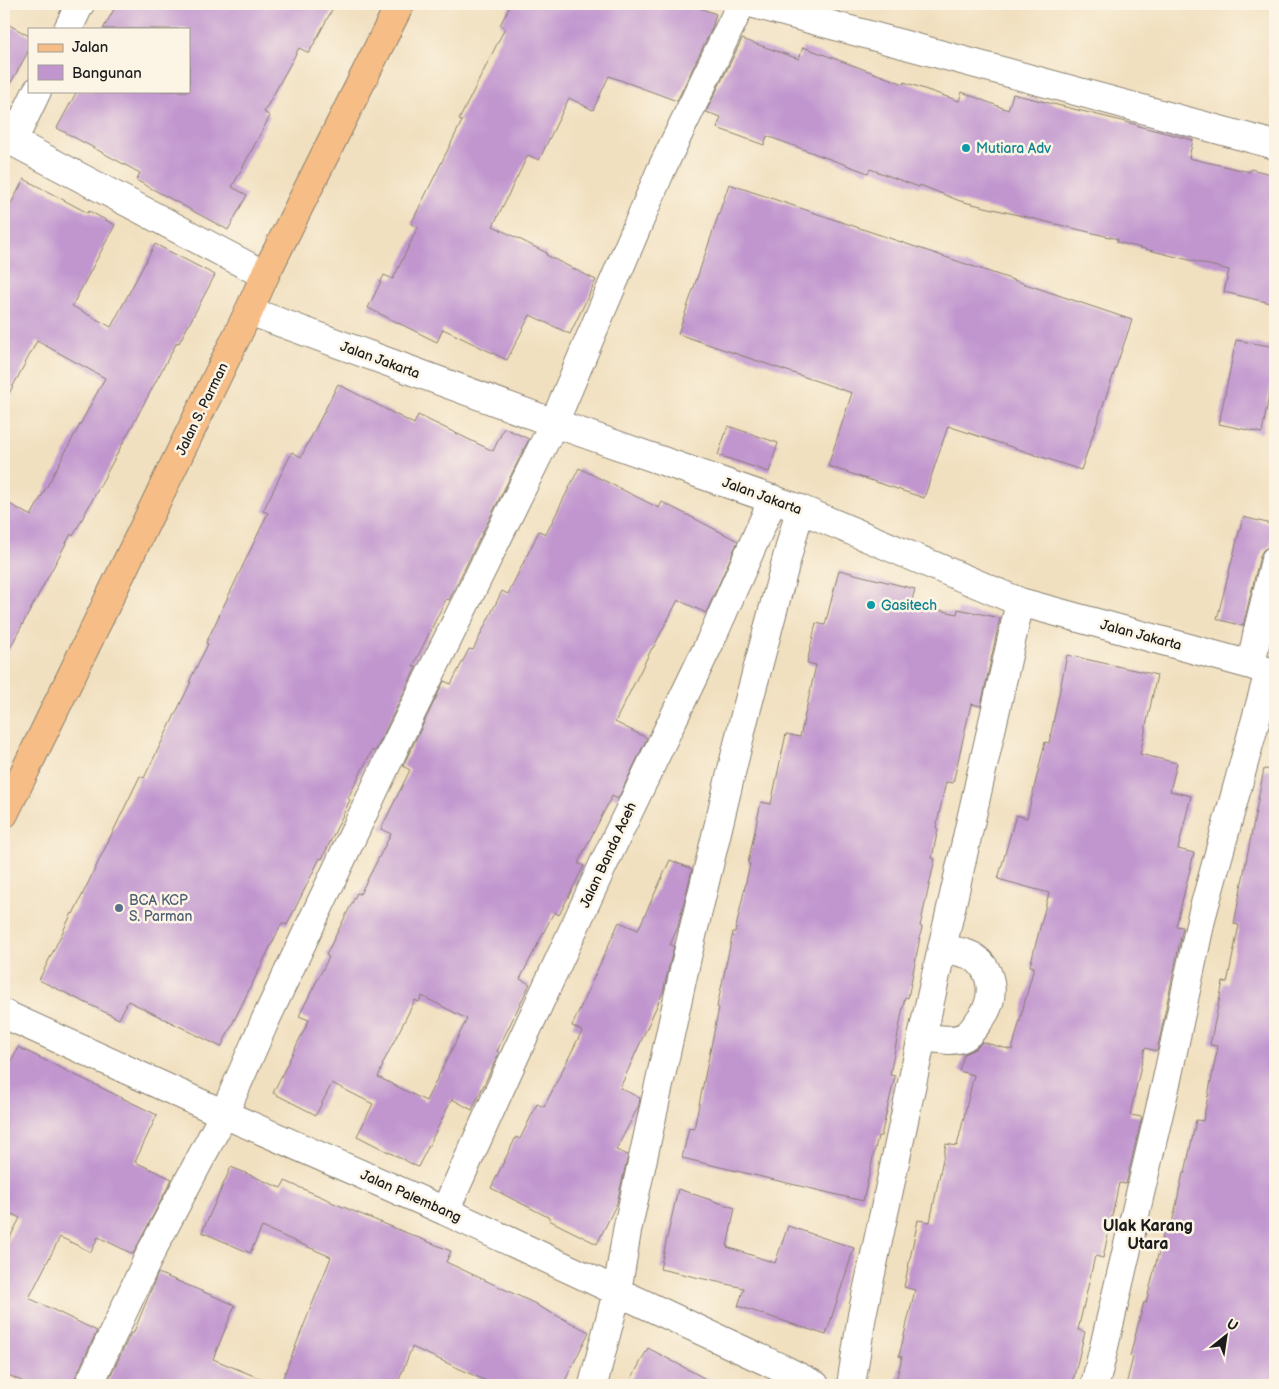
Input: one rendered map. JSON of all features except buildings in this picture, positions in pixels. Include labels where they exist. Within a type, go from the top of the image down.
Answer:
[{"type":"main road","name":"Jalan S. Parman","points":[[4,814],[12,776],[249,311],[265,275],[400,4]]},
{"type":"street","points":[[68,28],[80,4]]},
{"type":"street","points":[[88,1385],[152,1250],[224,1114],[265,1021],[398,740],[554,423],[661,170],[741,4]]},
{"type":"street","points":[[754,4],[1275,145]]},
{"type":"street","points":[[37,92],[8,139],[265,275]]},
{"type":"street","name":"Jalan Jakarta","points":[[249,311],[554,423],[774,499],[1020,602],[1265,670]]},
{"type":"street","name":"Jalan Banda Aceh","points":[[445,1211],[595,881],[710,642],[774,499]]},
{"type":"street","points":[[593,1385],[618,1292],[627,1231],[687,957],[744,719],[800,509]]},
{"type":"street","points":[[1095,1385],[1167,1079],[1202,915],[1265,670],[1258,630],[1275,560]]},
{"type":"street","points":[[852,1385],[862,1315],[922,1037],[1020,602]]},
{"type":"street","points":[[922,1037],[952,1040],[965,1037],[987,1010],[992,990],[987,970],[974,957],[942,949]]},
{"type":"street","name":"Jalan Palembang","points":[[4,1014],[224,1114],[445,1211],[815,1385]]},
{"type":"place","name":"Mutiara Adv","points":[[966,148]]},
{"type":"place","name":"Gasitech","points":[[871,605]]},
{"type":"place","name":"BCA KCP S. Parman","points":[[119,908]]},
{"type":"district","name":"Ulak Karang Utara","points":[[1148,1235]]}]
